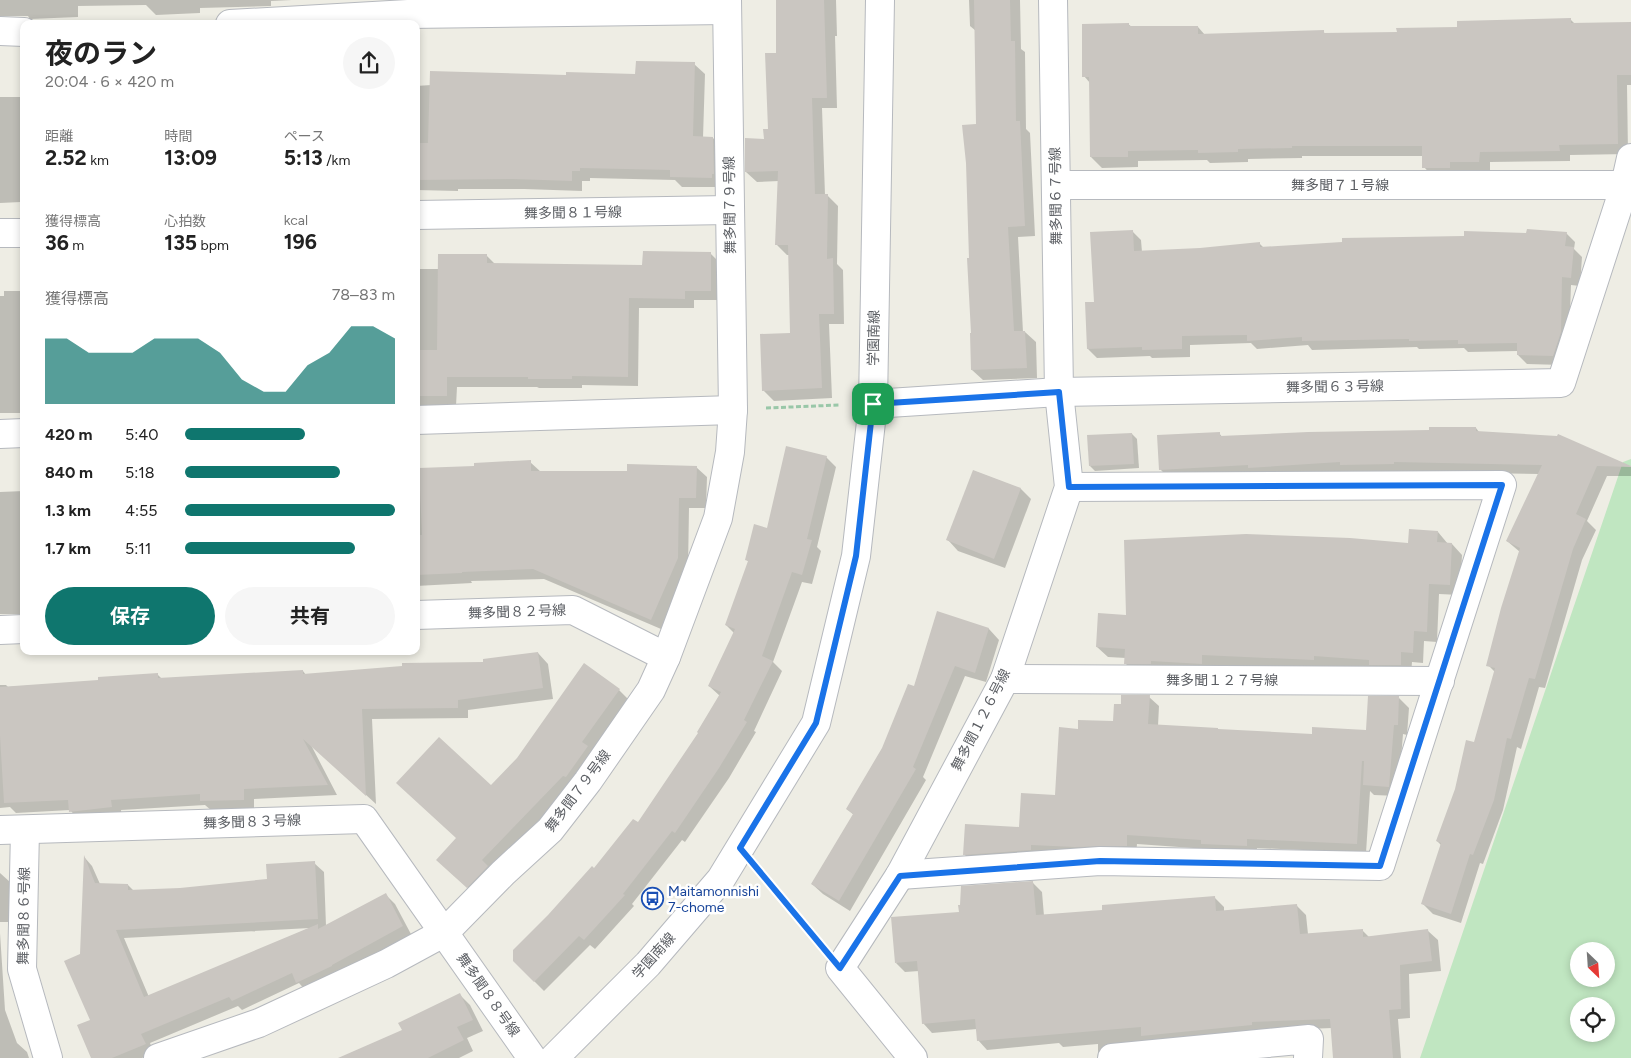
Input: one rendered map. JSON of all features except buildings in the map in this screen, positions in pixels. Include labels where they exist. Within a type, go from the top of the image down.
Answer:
[{"type":"street","name":"学園南線","points":[[554,1058],[648,964],[721,879],[816,723],[856,556],[873,404],[880,0]]},
{"type":"street","name":"舞多聞６７号線","points":[[1053,0],[1059,392]]},
{"type":"street","points":[[301,20],[408,14],[727,5]]},
{"type":"street","name":"舞多聞７９号線","points":[[158,1058],[259,1023],[386,964],[445,932],[550,830],[588,781],[651,690],[666,657],[718,518],[730,452],[733,410],[727,5]]},
{"type":"street","points":[[0,31],[20,32]]},
{"type":"street","name":"舞多聞６３号線","points":[[873,404],[1059,392],[1561,383],[1625,185],[1631,158]]},
{"type":"street","name":"舞多聞７１号線","points":[[1056,185],[1625,185]]},
{"type":"street","name":"舞多聞８１号線","points":[[420,215],[730,210]]},
{"type":"street","points":[[0,233],[20,233]]},
{"type":"street","name":"舞多聞１２６号線","points":[[840,968],[900,876],[1004,679],[1069,487],[1059,392]]},
{"type":"street","points":[[420,420],[733,410]]},
{"type":"street","points":[[0,434],[20,433]]},
{"type":"street","points":[[900,876],[1100,861],[1380,866],[1502,485],[1069,487]]},
{"type":"street","name":"舞多聞８２号線","points":[[420,615],[573,610],[666,657]]},
{"type":"street","points":[[0,630],[20,629]]},
{"type":"street","name":"舞多聞１２７号線","points":[[1004,679],[1440,681]]},
{"type":"street","name":"舞多聞８３号線","points":[[12,830],[364,818],[445,932]]},
{"type":"street","name":"舞多聞８６号線","points":[[12,830],[22,969],[48,1058]]},
{"type":"street","name":"舞多聞８８号線","points":[[445,932],[532,1058]]},
{"type":"street","points":[[840,968],[913,1058]]},
{"type":"street","points":[[1112,1058],[1309,1039],[1308,1058]]},
{"type":"path","points":[[733,410],[873,404]]},
{"type":"path","points":[[740,848],[840,968]]},
{"type":"green space","points":[[1631,459],[1631,1058],[1420,1058],[1623,462]]},
{"type":"place","name":"Maitamonnishi 7-chome","points":[[652,899]]},
{"type":"route","points":[[1059,392],[1069,487],[1502,485],[1380,866],[1100,861],[900,876],[840,968],[740,848],[816,723],[856,556],[873,404],[1059,392]]}]
